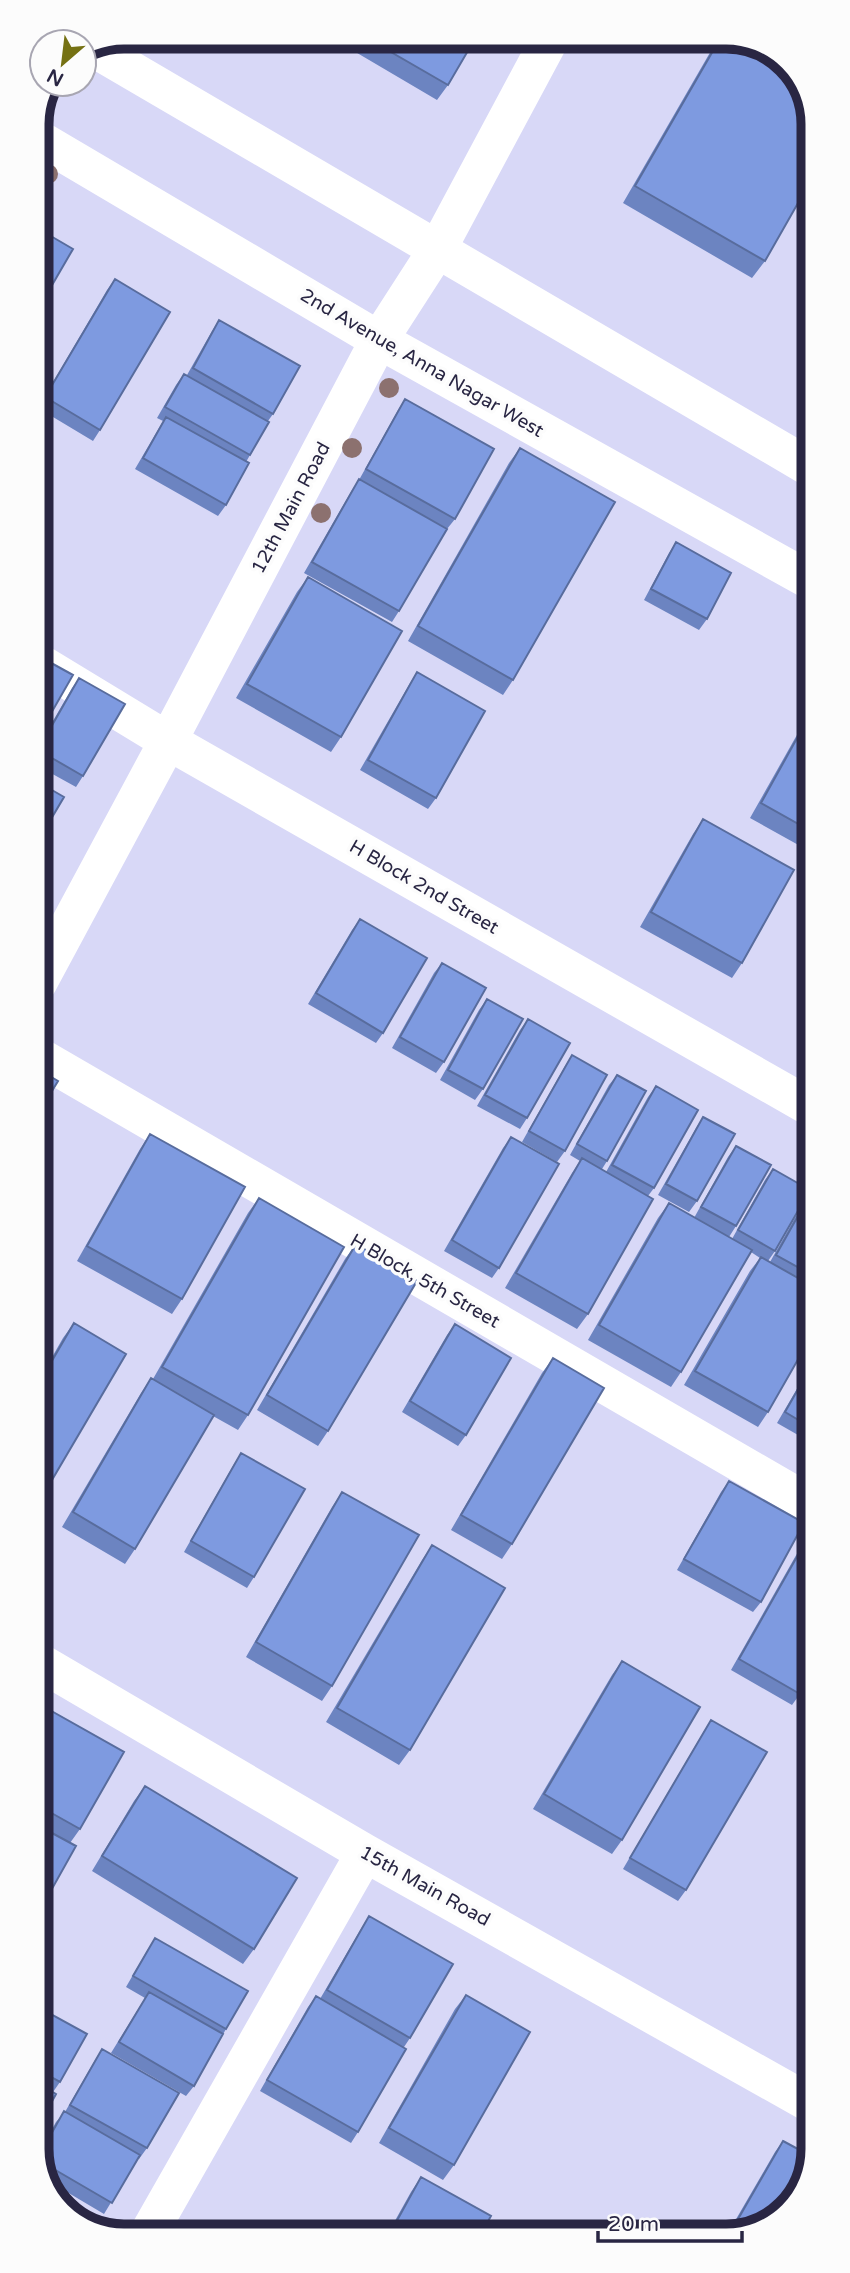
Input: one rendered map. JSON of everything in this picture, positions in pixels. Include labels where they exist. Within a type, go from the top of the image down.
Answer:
[{"type":"street","name":"12th Main Road","points":[[49,963],[169,741],[379,340],[438,250],[545,49]]},
{"type":"street","points":[[101,53],[801,462]]},
{"type":"street","name":"2nd Avenue, Anna Nagar West","points":[[49,145],[379,340],[801,576]]},
{"type":"street","name":"H Block 2nd Street","points":[[49,669],[169,741],[801,1102]]},
{"type":"street","name":"H Block, 5th Street","points":[[49,1062],[801,1499]]},
{"type":"street","name":"15th Main Road","points":[[49,1668],[365,1853],[801,2098]]},
{"type":"street","points":[[155,2224],[365,1853]]},
{"type":"building","points":[[386,49],[469,49],[448,85]]},
{"type":"building","points":[[714,49],[731,49],[755,55],[768,62],[785,78],[795,95],[800,114],[801,198],[765,261],[635,186]]},
{"type":"building","points":[[49,235],[73,249],[49,290]]},
{"type":"building","points":[[115,279],[170,312],[100,430],[49,399],[49,390]]},
{"type":"building","points":[[219,320],[300,366],[273,414],[193,368]]},
{"type":"building","points":[[184,374],[269,422],[250,455],[165,407]]},
{"type":"building","points":[[405,399],[494,449],[455,519],[366,469]]},
{"type":"building","points":[[166,417],[249,463],[226,505],[143,458]]},
{"type":"building","points":[[520,448],[615,502],[513,680],[418,626]]},
{"type":"building","points":[[359,479],[447,529],[399,611],[312,562]]},
{"type":"building","points":[[676,542],[731,573],[707,619],[651,589]]},
{"type":"building","points":[[308,577],[402,631],[341,737],[247,684]]},
{"type":"building","points":[[49,662],[73,675],[49,717]]},
{"type":"building","points":[[417,672],[485,711],[436,798],[368,760]]},
{"type":"building","points":[[79,678],[125,704],[83,776],[49,756],[49,731]]},
{"type":"building","points":[[801,731],[801,825],[761,803]]},
{"type":"building","points":[[49,788],[64,797],[49,822]]},
{"type":"building","points":[[703,819],[794,870],[742,963],[651,912]]},
{"type":"building","points":[[360,919],[427,958],[383,1033],[316,993]]},
{"type":"building","points":[[442,963],[486,988],[444,1062],[400,1037]]},
{"type":"building","points":[[487,999],[523,1019],[483,1089],[448,1070]]},
{"type":"building","points":[[528,1019],[570,1043],[527,1118],[485,1095]]},
{"type":"building","points":[[572,1055],[607,1075],[565,1151],[529,1131]]},
{"type":"building","points":[[617,1075],[646,1091],[607,1161],[577,1144]]},
{"type":"building","points":[[49,1076],[58,1081],[49,1096]]},
{"type":"building","points":[[656,1086],[698,1110],[654,1188],[612,1165]]},
{"type":"building","points":[[703,1117],[735,1134],[697,1201],[666,1184]]},
{"type":"building","points":[[150,1134],[245,1187],[182,1299],[87,1246]]},
{"type":"building","points":[[511,1137],[559,1164],[499,1268],[452,1240]]},
{"type":"building","points":[[736,1146],[771,1165],[736,1226],[701,1207]]},
{"type":"building","points":[[582,1158],[653,1199],[588,1314],[516,1273]]},
{"type":"building","points":[[773,1169],[801,1185],[801,1206],[775,1251],[738,1230]]},
{"type":"building","points":[[259,1198],[344,1247],[248,1415],[162,1367]]},
{"type":"building","points":[[669,1203],[752,1250],[681,1372],[599,1325]]},
{"type":"building","points":[[801,1211],[801,1269],[776,1255]]},
{"type":"building","points":[[356,1244],[417,1281],[328,1431],[267,1395]]},
{"type":"building","points":[[761,1257],[801,1280],[801,1354],[768,1412],[695,1371]]},
{"type":"building","points":[[74,1323],[126,1354],[49,1485],[49,1366]]},
{"type":"building","points":[[455,1324],[511,1358],[466,1435],[410,1401]]},
{"type":"building","points":[[553,1358],[604,1388],[512,1544],[461,1515]]},
{"type":"building","points":[[151,1378],[214,1415],[135,1549],[73,1512]]},
{"type":"building","points":[[801,1384],[801,1421],[785,1412]]},
{"type":"building","points":[[241,1453],[305,1489],[254,1577],[191,1541]]},
{"type":"building","points":[[729,1481],[801,1521],[801,1529],[761,1602],[684,1559]]},
{"type":"building","points":[[342,1492],[419,1535],[332,1686],[256,1642]]},
{"type":"building","points":[[432,1545],[505,1588],[410,1750],[337,1708]]},
{"type":"building","points":[[801,1550],[801,1692],[739,1659]]},
{"type":"building","points":[[622,1661],[700,1707],[622,1840],[544,1794]]},
{"type":"building","points":[[49,1710],[124,1752],[80,1829],[49,1812]]},
{"type":"building","points":[[711,1720],[767,1752],[686,1890],[630,1858]]},
{"type":"building","points":[[145,1786],[297,1878],[254,1949],[102,1856]]},
{"type":"building","points":[[49,1831],[76,1846],[49,1894]]},
{"type":"building","points":[[369,1916],[453,1964],[410,2038],[327,1990]]},
{"type":"building","points":[[155,1938],[248,1991],[226,2029],[133,1976]]},
{"type":"building","points":[[149,1992],[223,2034],[194,2086],[119,2042]]},
{"type":"building","points":[[466,1995],[530,2032],[454,2165],[389,2128]]},
{"type":"building","points":[[316,1996],[406,2049],[358,2132],[267,2080]]},
{"type":"building","points":[[49,2013],[87,2034],[60,2082],[49,2076]]},
{"type":"building","points":[[102,2049],[179,2093],[147,2148],[70,2105]]},
{"type":"building","points":[[49,2090],[56,2094],[49,2107]]},
{"type":"building","points":[[64,2111],[140,2155],[112,2203],[52,2168],[49,2138]]},
{"type":"building","points":[[783,2141],[801,2151],[797,2173],[779,2202],[759,2216],[736,2223]]},
{"type":"building","points":[[421,2177],[491,2216],[487,2224],[395,2224]]}]
